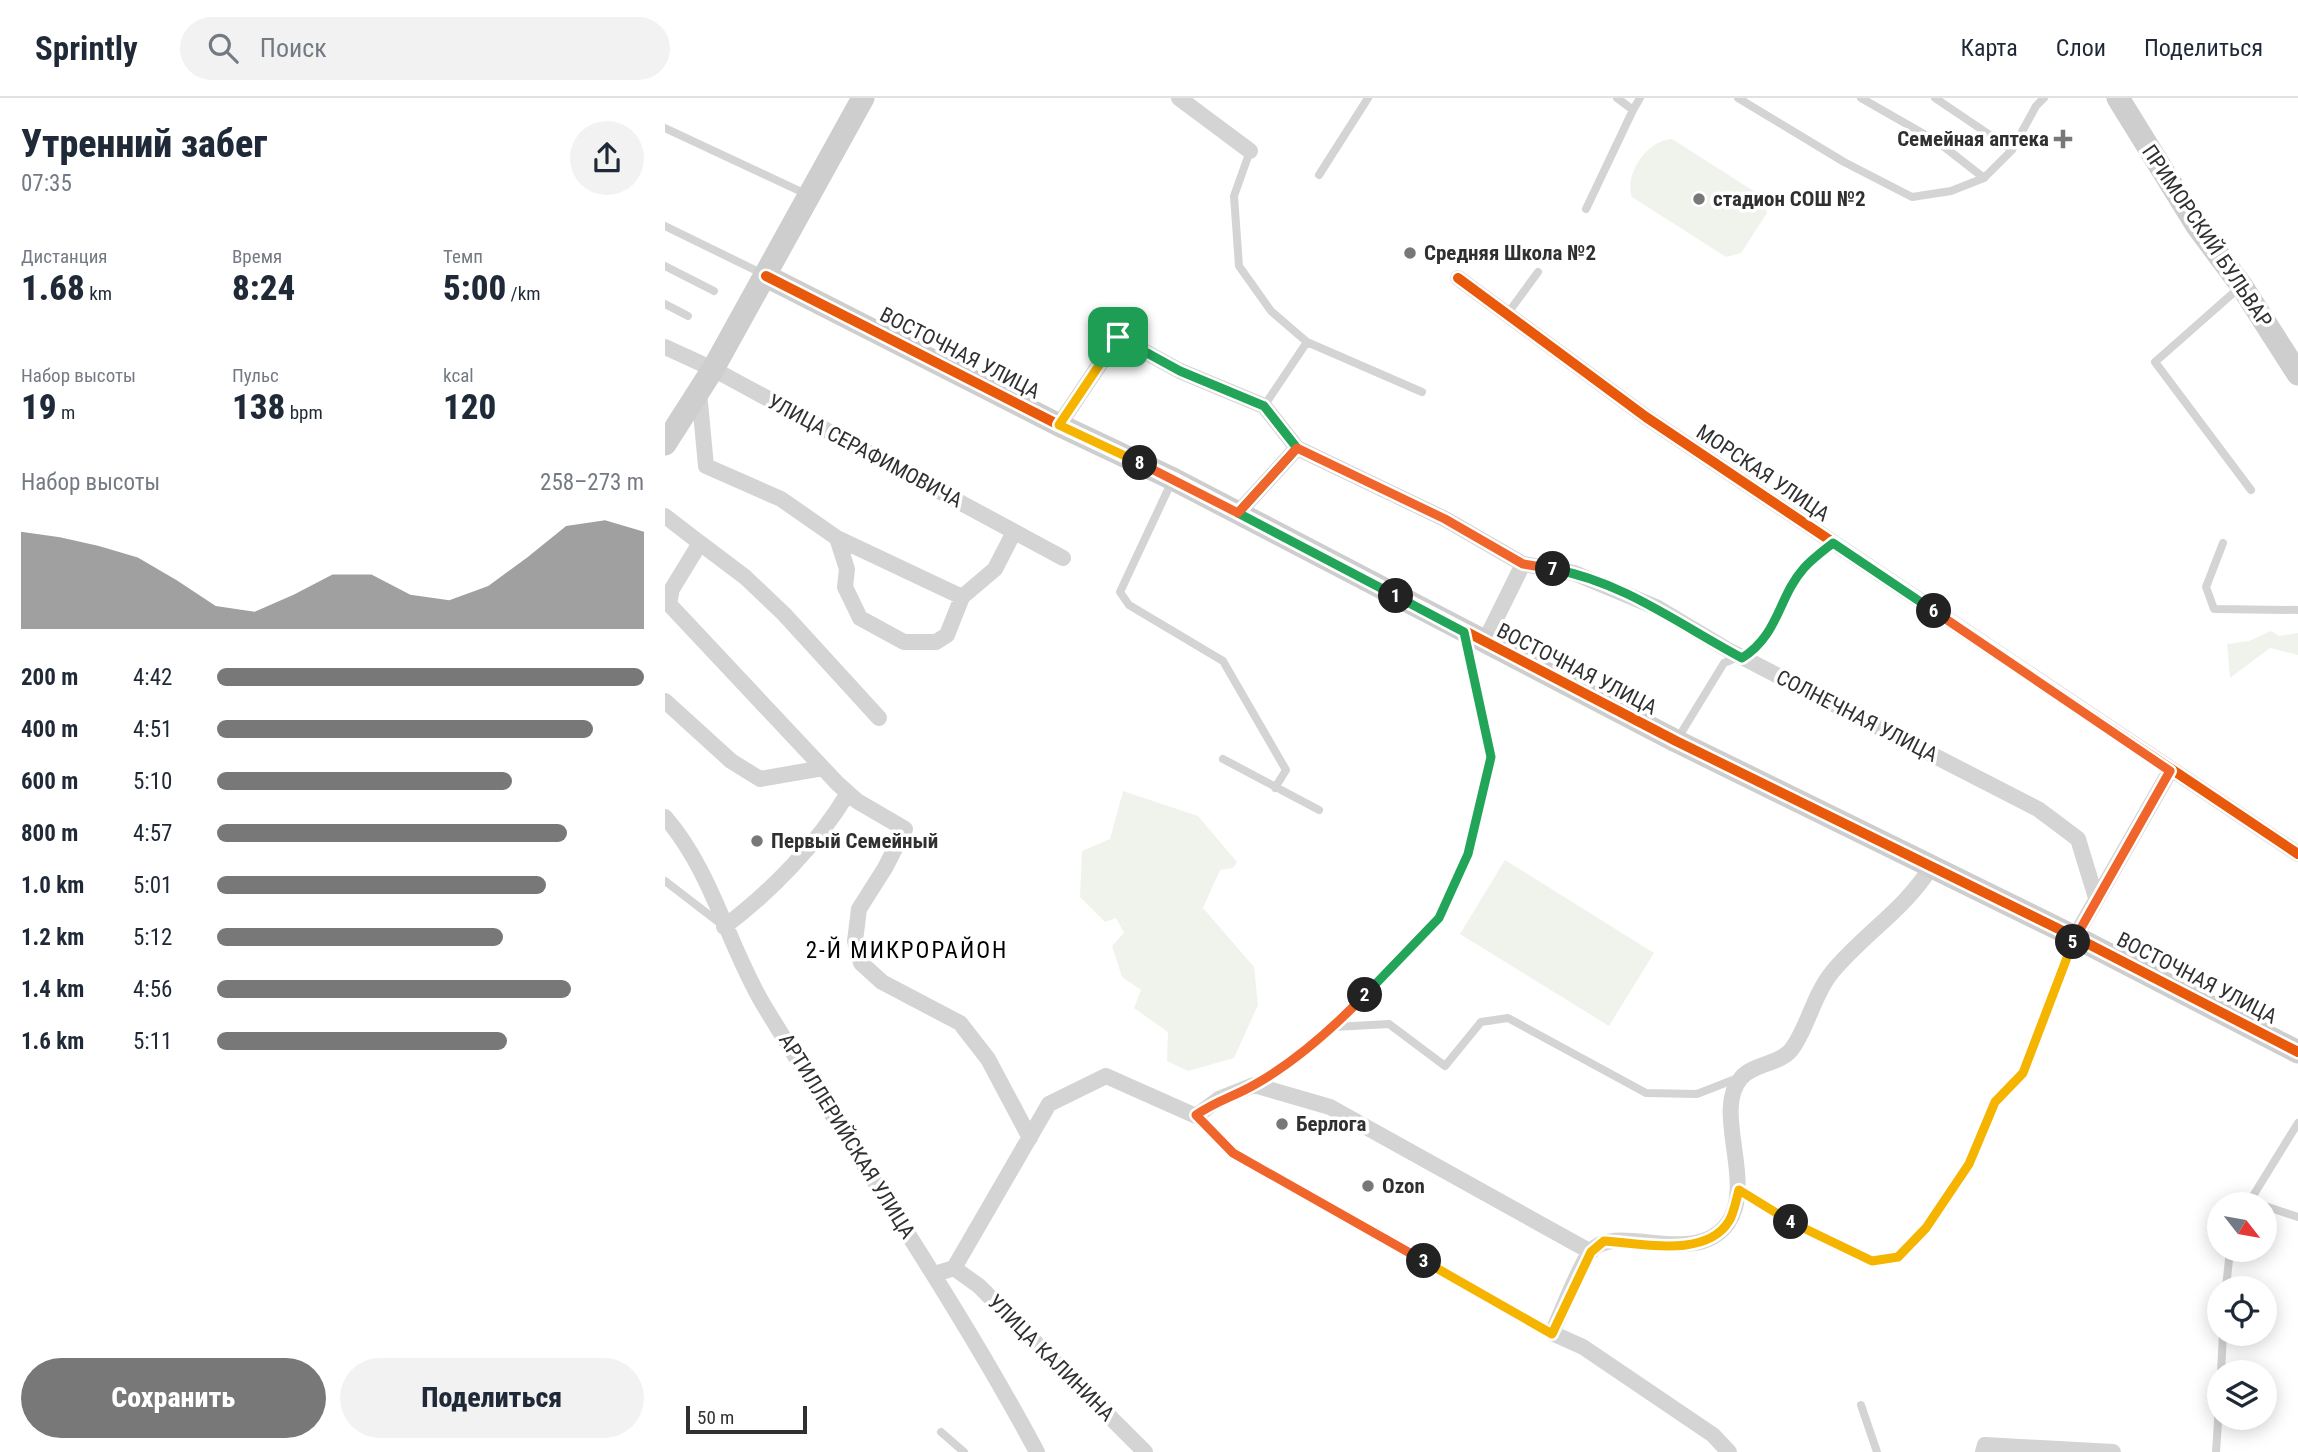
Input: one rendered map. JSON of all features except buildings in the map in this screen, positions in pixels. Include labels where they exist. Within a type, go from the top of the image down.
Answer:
[{"type":"street","points":[[665,444],[713,369],[863,98]]},
{"type":"street","points":[[1179,98],[1250,151]]},
{"type":"street","name":"ПРИМОРСКИЙ БУЛЬВАР","points":[[2118,98],[2197,226],[2241,285],[2298,374]]},
{"type":"street","name":"ВОСТОЧНАЯ УЛИЦА","points":[[766,276],[1059,425],[1173,479],[1676,741],[2075,937],[2298,1052]]},
{"type":"street","name":"МОРСКАЯ УЛИЦА","points":[[1458,278],[1646,417],[2170,771],[2298,854]]},
{"type":"street","name":"СОЛНЕЧНАЯ УЛИЦА","points":[[1059,425],[1118,337],[1180,371],[1264,406],[1297,448],[1445,519],[1523,564],[1574,573],[1658,608],[1742,658],[2038,809],[2078,839],[2096,898]]},
{"type":"street","name":"УЛИЦА СЕРАФИМОВИЧА","points":[[665,347],[713,369],[1063,558]]},
{"type":"street","points":[[699,392],[706,466],[781,499],[837,538],[962,597]]},
{"type":"street","points":[[1238,513],[1297,448]]},
{"type":"street","points":[[665,516],[745,577],[784,614],[879,718]]},
{"type":"street","points":[[837,538],[847,569],[845,587],[860,618],[904,642],[936,642],[947,635],[962,597],[995,569],[1014,531]]},
{"type":"street","points":[[700,543],[669,594],[669,604],[848,793],[905,830],[859,909],[855,941],[861,963],[882,982],[960,1023],[988,1059],[1030,1138]]},
{"type":"street","points":[[1474,637],[1523,564]]},
{"type":"street","points":[[665,701],[731,761],[760,779],[823,768]]},
{"type":"street","points":[[2075,937],[2170,771]]},
{"type":"street","points":[[724,927],[754,905],[834,816],[848,793]]},
{"type":"street","name":"АРТИЛЛЕРИЙСКАЯ УЛИЦА","points":[[665,817],[677,831],[710,888],[724,927],[762,1002],[935,1274],[1037,1452]]},
{"type":"street","points":[[1730,1452],[1713,1435],[1594,1355],[1552,1334],[1591,1252],[1604,1241],[1690,1245],[1713,1238],[1729,1222],[1739,1190],[1731,1122],[1734,1093],[1741,1077],[1791,1051],[1817,994],[1832,972],[1918,889],[1931,867]]},
{"type":"street","points":[[935,1274],[954,1268],[1049,1104],[1106,1076],[1196,1115],[1219,1099],[1254,1085],[1330,1107],[1591,1252]]},
{"type":"street","name":"УЛИЦА КАЛИНИНА","points":[[954,1268],[979,1286],[1145,1452]]},
{"type":"street","points":[[1984,1449],[2113,1452]]},
{"type":"lane","points":[[1319,175],[1368,98]]},
{"type":"lane","points":[[1617,98],[1633,110]]},
{"type":"lane","points":[[1587,209],[1640,98]]},
{"type":"lane","points":[[1738,98],[1844,162],[1912,197],[1951,191],[1984,178],[2012,150],[2044,98]]},
{"type":"lane","points":[[1861,98],[1938,142],[1984,178]]},
{"type":"lane","points":[[1935,98],[2012,150]]},
{"type":"lane","points":[[665,128],[808,195]]},
{"type":"lane","points":[[1250,151],[1234,196],[1239,266],[1271,311],[1307,342],[1422,392]]},
{"type":"lane","name":"ВОСТОЧНАЯ УЛИЦА","points":[[665,226],[766,276]]},
{"type":"lane","points":[[665,266],[714,291]]},
{"type":"lane","points":[[1508,313],[1538,272]]},
{"type":"lane","points":[[2241,285],[2155,362],[2251,490]]},
{"type":"lane","points":[[665,304],[688,316]]},
{"type":"lane","points":[[1264,406],[1307,342]]},
{"type":"lane","points":[[1173,479],[1120,592],[1129,605],[1223,661],[1286,770],[1275,788]]},
{"type":"lane","points":[[1676,741],[1724,663],[1742,658],[1757,649],[1775,623],[1802,570],[1833,543]]},
{"type":"lane","points":[[2223,543],[2206,587],[2214,609],[2298,610]]},
{"type":"lane","points":[[1254,1085],[1334,1027],[1439,918],[1468,854],[1491,757],[1474,637]]},
{"type":"lane","points":[[1223,759],[1319,810]]},
{"type":"lane","points":[[665,881],[724,927]]},
{"type":"lane","points":[[1739,1190],[1775,1215],[1872,1261],[1898,1257],[1926,1228],[1969,1164],[1995,1102],[2023,1073],[2075,937]]},
{"type":"lane","points":[[1334,1027],[1389,1024],[1445,1066],[1481,1022],[1509,1018],[1646,1093],[1697,1094],[1741,1077]]},
{"type":"lane","points":[[1196,1115],[1233,1153],[1552,1334]]},
{"type":"lane","points":[[2255,1192],[2298,1122]]},
{"type":"lane","points":[[2277,1210],[2298,1217]]},
{"type":"lane","points":[[1861,1405],[1877,1452]]},
{"type":"lane","points":[[2216,1452],[2217,1430]]},
{"type":"lane","points":[[941,1432],[964,1452]]},
{"type":"shaded area","name":"стадион СОШ №2","points":[[1672,139],[1763,197],[1767,213],[1741,253],[1726,257],[1632,197],[1631,178],[1640,160],[1654,145]]},
{"type":"shaded area","points":[[2271,631],[2279,636],[2298,633],[2298,655],[2270,648],[2230,678],[2227,644],[2249,641]]},
{"type":"shaded area","points":[[1123,791],[1198,816],[1237,862],[1233,868],[1220,870],[1203,908],[1254,967],[1258,1005],[1234,1058],[1188,1071],[1167,1061],[1168,1032],[1134,1008],[1141,990],[1122,977],[1112,946],[1124,933],[1116,918],[1105,922],[1080,897],[1082,851],[1110,839]]},
{"type":"shaded area","points":[[1505,860],[1654,953],[1609,1026],[1460,934]]},
{"type":"cycle path","points":[[766,276],[1059,425],[1173,479],[1676,741],[2075,937],[2298,1052]]},
{"type":"cycle path","points":[[1458,278],[1646,417],[2298,854]]},
{"type":"place","name":"Семейная аптека","points":[[2063,139]]},
{"type":"place","name":"стадион СОШ №2","points":[[1699,199]]},
{"type":"place","name":"Средняя Школа №2","points":[[1410,253]]},
{"type":"place","name":"Первый Семейный","points":[[757,841]]},
{"type":"place","name":"Берлога","points":[[1282,1124]]},
{"type":"place","name":"Ozon","points":[[1368,1186]]},
{"type":"district","name":"2-Й МИКРОРАЙОН","points":[[907,950]]},
{"type":"route","points":[[1118,337],[1059,425],[1238,513],[1243,507],[1297,448],[1445,519],[1523,564],[1574,573],[1658,608],[1742,658],[1757,649],[1775,623],[1802,570],[1833,543],[2170,771],[2075,937],[2023,1073],[1995,1102],[1969,1164],[1926,1228],[1898,1257],[1872,1261],[1775,1215],[1739,1190],[1729,1222],[1713,1238],[1690,1245],[1604,1241],[1591,1252],[1552,1334],[1233,1153],[1196,1115],[1219,1099],[1254,1085],[1334,1027],[1439,918],[1468,854],[1491,757],[1464,632],[1238,513],[1297,448],[1264,406],[1180,371],[1118,337]]}]
